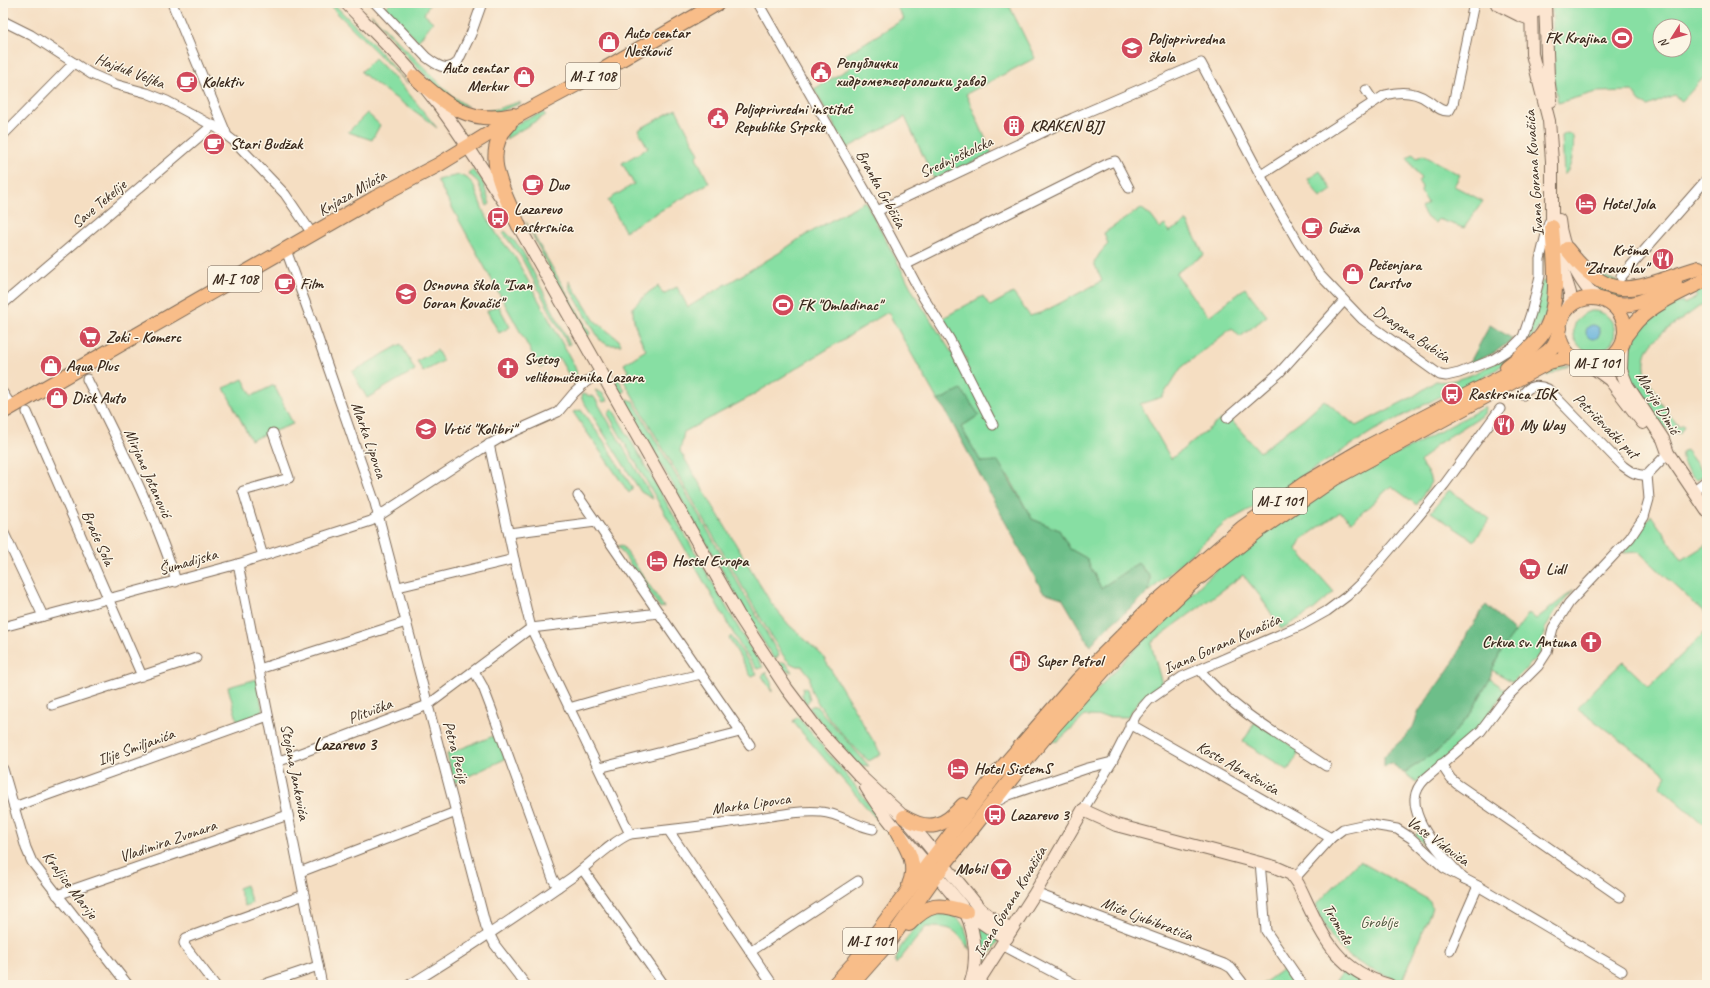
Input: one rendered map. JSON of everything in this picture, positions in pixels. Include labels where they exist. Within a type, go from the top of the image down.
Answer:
[{"type":"main road","name":"Knjaza Miloša","points":[[7,410],[375,198],[438,165],[521,114],[596,74],[718,3]]},
{"type":"main road","points":[[415,77],[449,106],[467,114],[490,118],[521,114]]},
{"type":"main road","points":[[519,226],[497,172],[495,152],[499,138],[504,130],[521,114]]},
{"type":"main road","points":[[1480,388],[1525,352],[1542,335],[1548,325],[1553,312],[1555,295],[1550,224]]},
{"type":"main road","points":[[1567,249],[1577,263],[1593,278],[1602,283],[1618,288],[1648,286],[1704,270]]},
{"type":"main road","points":[[1564,314],[1570,307],[1581,300],[1601,300],[1618,305],[1632,305],[1704,270]]},
{"type":"main road","name":"M-I 101","points":[[851,985],[889,941],[940,871],[1041,742],[1119,653],[1191,584],[1258,531],[1335,478],[1504,386],[1549,362],[1566,358],[1582,362],[1601,363],[1608,360],[1614,356],[1638,319],[1678,294],[1704,270]]},
{"type":"main road","name":"M-I 101","points":[[1601,300],[1612,305],[1623,319],[1625,328],[1623,341]]},
{"type":"main road","name":"M-I 101","points":[[834,985],[853,964],[904,894],[994,777],[1082,675],[1156,602],[1242,528],[1323,472],[1548,351],[1557,342],[1564,314]]},
{"type":"main road","name":"M-I 101","points":[[1560,328],[1560,335],[1567,352],[1582,362]]},
{"type":"main road","points":[[904,817],[916,824],[924,826],[933,826],[944,822],[954,815],[974,791],[994,777]]},
{"type":"main road","points":[[897,831],[911,855],[913,862],[910,882],[904,894]]},
{"type":"main road","points":[[889,941],[919,913],[932,906],[947,907],[966,912]]},
{"type":"street","points":[[172,3],[226,134],[285,194],[313,235]]},
{"type":"street","points":[[346,3],[437,102],[519,226],[600,372],[755,643],[803,711],[860,775],[904,817],[940,871],[966,912],[972,930],[975,951],[974,975],[970,985]]},
{"type":"street","points":[[375,3],[426,57],[442,67],[454,66],[457,63],[482,3]]},
{"type":"street","name":"Branka Grbčića","points":[[758,3],[877,211],[905,265],[950,340],[993,425]]},
{"type":"street","points":[[1261,175],[1374,102],[1390,94],[1409,93],[1426,99],[1442,111],[1449,111],[1453,104],[1474,3]]},
{"type":"street","points":[[1497,3],[1512,3],[1531,10]]},
{"type":"street","points":[[1497,3],[1515,14],[1531,10],[1546,9]]},
{"type":"street","name":"Ivana Gorana Kovačića","points":[[1546,9],[1548,83],[1560,155],[1559,223],[1567,249],[1582,283],[1591,294],[1601,300]]},
{"type":"street","name":"Ivana Gorana Kovačića","points":[[1531,10],[1532,54],[1549,121],[1552,161],[1550,224],[1570,292],[1570,300],[1564,314]]},
{"type":"street","name":"Hajduk Veljka","points":[[3,21],[31,35],[103,80],[147,93],[167,101],[226,134]]},
{"type":"street","points":[[3,135],[74,63]]},
{"type":"street","name":"Srednjoškolska","points":[[877,211],[1073,118],[1201,63]]},
{"type":"street","name":"Dragana Bubića","points":[[1201,63],[1292,233],[1312,265],[1326,283],[1362,319],[1417,357],[1435,373],[1446,376],[1465,371],[1504,354],[1517,344],[1523,337],[1531,313],[1540,276],[1540,259],[1550,224]]},
{"type":"street","points":[[1366,90],[1374,102]]},
{"type":"street","name":"Save Tekelije","points":[[3,304],[213,126]]},
{"type":"street","points":[[905,265],[1109,163],[1115,161],[1129,188]]},
{"type":"street","points":[[1621,277],[1707,179]]},
{"type":"street","name":"Marka Lipovca","points":[[286,250],[379,516]]},
{"type":"street","points":[[1228,418],[1270,382],[1300,352],[1344,301]]},
{"type":"street","name":"Marije Dimić","points":[[1623,341],[1620,366],[1624,379],[1663,439],[1668,453],[1707,511]]},
{"type":"street","name":"Marije Dimić","points":[[1582,362],[1610,380],[1659,446],[1668,453]]},
{"type":"street","points":[[379,516],[489,444],[558,412],[574,393],[600,372]]},
{"type":"street","name":"Mirjane Jotanović","points":[[87,379],[119,442],[148,505],[168,554],[176,582]]},
{"type":"street","name":"Petričevački put","points":[[1523,395],[1528,388],[1536,386],[1548,389],[1623,466],[1634,473],[1640,475],[1647,474],[1668,453]]},
{"type":"street","points":[[3,393],[7,410]]},
{"type":"street","name":"Ivana Gorana Kovačića","points":[[976,985],[1035,893],[1112,762],[1130,724],[1142,707],[1158,692],[1182,677],[1302,625],[1327,611],[1347,596],[1362,582],[1444,485],[1500,409]]},
{"type":"street","name":"Braće Sola","points":[[27,412],[142,676]]},
{"type":"street","points":[[263,556],[243,491],[289,478],[273,433]]},
{"type":"street","points":[[489,444],[514,559],[531,628],[630,834]]},
{"type":"street","points":[[1464,879],[1439,853],[1420,821],[1415,798],[1418,788],[1441,764],[1481,731],[1505,699],[1538,666],[1548,652],[1556,623],[1569,603],[1637,530],[1644,517],[1649,499],[1647,474]]},
{"type":"street","points":[[1693,491],[1707,480]]},
{"type":"street","points":[[578,496],[750,746]]},
{"type":"street","name":"Šumadijska","points":[[3,627],[176,582],[238,564],[371,521],[379,516]]},
{"type":"street","name":"Petra Pecije","points":[[379,516],[483,918],[495,945],[526,985]]},
{"type":"street","points":[[509,533],[596,522]]},
{"type":"street","points":[[3,531],[42,616]]},
{"type":"street","points":[[398,587],[514,559]]},
{"type":"street","name":"Stojana Jankovića","points":[[238,564],[322,985]]},
{"type":"street","points":[[531,628],[659,613]]},
{"type":"street","points":[[259,669],[406,622]]},
{"type":"street","name":"Plitvička","points":[[277,762],[428,704],[531,628]]},
{"type":"street","points":[[52,705],[196,658]]},
{"type":"street","points":[[1199,669],[1207,680],[1237,706],[1326,766]]},
{"type":"street","points":[[474,671],[491,708],[553,879],[558,887]]},
{"type":"street","points":[[569,708],[621,693],[700,674]]},
{"type":"street","name":"Ilije Smiljanića","points":[[14,807],[268,716]]},
{"type":"street","name":"Koste Abraševića","points":[[1130,724],[1331,838]]},
{"type":"street","points":[[599,768],[740,732]]},
{"type":"street","points":[[994,803],[1009,795],[1088,768],[1112,762]]},
{"type":"street","points":[[1441,764],[1457,784],[1620,897]]},
{"type":"street","name":"Kraljice Marije","points":[[3,768],[30,858],[40,873],[128,985]]},
{"type":"street","points":[[860,775],[875,803],[897,831],[931,859]]},
{"type":"street","points":[[1083,810],[1116,825],[1260,862],[1286,872],[1295,878]]},
{"type":"street","points":[[300,872],[456,812]]},
{"type":"street","name":"Marka Lipovca","points":[[412,984],[583,870],[619,840],[630,834],[669,831],[794,813],[817,812],[829,813],[860,826],[873,829]]},
{"type":"street","name":"Vladimira Zvonara","points":[[58,895],[288,815]]},
{"type":"street","name":"Vase Vidovića","points":[[1295,878],[1331,838],[1343,829],[1366,824],[1397,829],[1411,838],[1444,868],[1478,886],[1622,971]]},
{"type":"street","points":[[669,831],[773,985]]},
{"type":"street","points":[[1260,862],[1266,931],[1303,985]]},
{"type":"street","points":[[583,870],[664,985]]},
{"type":"street","points":[[940,871],[980,909],[993,919],[1007,938]]},
{"type":"street","name":"Tromeđe","points":[[1295,878],[1319,928],[1332,949],[1349,965],[1362,974],[1373,980],[1389,985]]},
{"type":"street","points":[[750,952],[858,882]]},
{"type":"street","points":[[1450,950],[1478,886]]},
{"type":"street","name":"Miće Ljubibratića","points":[[1035,893],[1224,964],[1231,968],[1242,982]]},
{"type":"street","points":[[216,985],[185,946],[184,943],[186,938],[304,895]]},
{"type":"street","points":[[966,912],[1077,985]]},
{"type":"street","points":[[262,985],[318,966]]},
{"type":"green space","points":[[327,3],[333,3],[373,44],[408,84]]},
{"type":"green space","points":[[390,3],[430,3],[424,14],[433,22],[418,41],[385,8]]},
{"type":"green space","points":[[894,3],[1008,3],[1035,58],[966,94],[992,154],[934,179],[905,117],[847,148],[814,89],[850,68],[840,58],[904,19]]},
{"type":"green space","points":[[1552,3],[1707,3],[1707,74],[1682,101],[1674,95],[1648,106],[1640,102],[1632,91],[1596,92],[1558,103],[1554,82]]},
{"type":"green space","points":[[371,14],[452,96],[468,107],[452,102],[411,61]]},
{"type":"green space","points":[[375,58],[405,89],[437,128],[361,72]]},
{"type":"green space","points":[[518,102],[521,103],[496,113],[484,111],[497,109]]},
{"type":"green space","points":[[676,109],[699,154],[696,157],[709,183],[625,231],[608,200],[634,184],[622,163],[648,148],[638,130]]},
{"type":"green space","points":[[367,113],[380,125],[372,140],[348,132]]},
{"type":"green space","points":[[542,113],[546,115],[506,139],[507,131],[523,120]]},
{"type":"green space","points":[[1567,133],[1572,135],[1574,144],[1571,162],[1567,172],[1564,175],[1562,136]]},
{"type":"green space","points":[[1413,154],[1417,158],[1423,155],[1460,175],[1454,186],[1483,201],[1464,228],[1438,219],[1435,223],[1427,218],[1421,208],[1428,203],[1421,192],[1422,187],[1418,181],[1421,179],[1407,158]]},
{"type":"green space","points":[[472,170],[482,180],[490,204],[487,206],[478,182],[468,173]]},
{"type":"green space","points":[[1320,171],[1332,190],[1320,198],[1308,179]]},
{"type":"green space","points":[[459,175],[467,178],[473,184],[484,213],[498,236],[515,257],[574,365],[576,371],[575,378],[573,379],[570,377],[559,358],[540,368],[437,180]]},
{"type":"green space","points":[[865,201],[916,297],[959,364],[967,361],[943,318],[983,296],[990,306],[1013,293],[1030,316],[1043,312],[1102,281],[1094,263],[1108,244],[1104,233],[1141,208],[1151,216],[1160,228],[1165,225],[1169,232],[1187,221],[1204,255],[1176,273],[1197,303],[1209,316],[1245,288],[1267,316],[1240,337],[1232,328],[1181,368],[1162,397],[1140,404],[1171,459],[1221,419],[1224,425],[1231,420],[1260,452],[1303,419],[1324,400],[1356,426],[1414,396],[1436,381],[1455,380],[1465,377],[1495,363],[1511,353],[1514,356],[1481,379],[1445,394],[1373,431],[1263,502],[1225,523],[1149,592],[1150,577],[1138,563],[1101,588],[1086,558],[1070,549],[1059,530],[1032,519],[1009,477],[981,462],[961,427],[979,415],[961,390],[938,401],[888,312],[748,398],[684,432],[680,451],[771,603],[789,625],[822,655],[881,754],[869,761],[847,739],[822,709],[812,692],[810,676],[802,666],[792,664],[784,657],[624,381],[625,375],[628,371],[624,364],[646,350],[635,324],[633,307],[649,292],[658,286],[663,294],[677,287],[688,307],[779,253],[799,239]]},
{"type":"green space","points":[[526,222],[590,333],[587,337],[563,296]]},
{"type":"green space","points":[[505,231],[519,246],[524,254],[570,344],[568,345],[521,257],[503,233]]},
{"type":"green space","points":[[1548,234],[1550,275],[1547,315],[1525,347],[1523,344],[1528,340],[1542,281],[1548,281],[1549,274],[1545,256]]},
{"type":"green space","points":[[1576,265],[1644,292],[1624,298],[1604,295],[1589,286]]},
{"type":"green space","points":[[569,281],[595,321],[619,340],[621,345],[608,345],[600,340],[570,289]]},
{"type":"green space","points":[[1707,284],[1707,301],[1657,338],[1648,350],[1645,357],[1646,375],[1658,395],[1660,402],[1679,427],[1683,424],[1684,426],[1680,433],[1673,433],[1657,421],[1642,401],[1631,382],[1628,364],[1630,353],[1635,337],[1638,333],[1636,330],[1645,320],[1669,306],[1682,301],[1684,304],[1697,297],[1695,294]]},
{"type":"green space","points":[[498,305],[510,327],[499,333],[487,311]]},
{"type":"green space","points":[[1590,311],[1599,312],[1607,316],[1612,322],[1614,329],[1612,343],[1606,348],[1598,351],[1589,351],[1582,348],[1577,343],[1574,336],[1574,329],[1576,322]],"holes":[[[1589,327],[1599,328],[1599,336],[1594,338],[1590,337],[1587,330]]]},
{"type":"green space","points":[[1490,325],[1513,339],[1494,353],[1469,364]]},
{"type":"green space","points":[[401,344],[415,370],[367,398],[352,372]]},
{"type":"green space","points":[[437,350],[443,361],[423,372],[417,361]]},
{"type":"green space","points":[[1570,365],[1547,376],[1545,372],[1547,368]]},
{"type":"green space","points":[[616,375],[624,389],[624,392],[621,394],[616,386]]},
{"type":"green space","points":[[243,379],[252,396],[274,385],[293,424],[251,440],[224,388]]},
{"type":"green space","points":[[961,389],[979,415],[961,427],[981,462],[998,461],[1032,519],[1059,530],[1070,549],[1086,558],[1101,588],[1138,563],[1150,577],[1149,592],[1102,632],[1090,646],[1062,598],[1043,592],[945,410],[938,401]]},
{"type":"green space","points":[[595,390],[602,393],[608,401],[603,402]]},
{"type":"green space","points":[[583,394],[594,397],[596,400],[653,499],[641,492],[582,399],[581,395]]},
{"type":"green space","points":[[628,399],[633,401],[778,653],[779,656],[774,659],[625,401]]},
{"type":"green space","points":[[1485,407],[1484,414],[1436,445],[1420,462],[1429,475],[1431,482],[1417,505],[1391,486],[1352,522],[1340,512],[1301,540],[1296,549],[1334,592],[1312,611],[1281,629],[1260,596],[1243,575],[1153,641],[1151,644],[1162,684],[1140,700],[1127,717],[1085,716],[1058,741],[1050,742],[1132,652],[1222,564],[1283,519],[1363,468],[1409,448]]},
{"type":"green space","points":[[612,408],[746,641],[763,667],[757,669],[743,650],[608,414]]},
{"type":"green space","points":[[581,410],[603,440],[632,487],[632,490],[629,493],[573,412]]},
{"type":"green space","points":[[1686,450],[1705,475],[1697,479],[1688,472],[1682,460],[1682,452]]},
{"type":"green space","points":[[1449,490],[1490,519],[1474,541],[1431,512]]},
{"type":"green space","points":[[1651,515],[1682,560],[1707,544],[1707,615],[1639,552],[1623,553],[1637,537]]},
{"type":"green space","points":[[622,545],[664,607],[660,608],[618,546]]},
{"type":"green space","points":[[1574,590],[1556,610],[1545,628],[1540,654],[1513,682],[1492,670],[1501,651],[1529,613],[1536,619]]},
{"type":"green space","points":[[1486,605],[1515,632],[1501,651],[1492,670],[1490,679],[1469,716],[1439,750],[1404,773],[1391,763],[1384,767],[1384,756],[1404,738],[1413,727],[1419,711],[1455,660],[1468,632]]},
{"type":"green space","points":[[1707,630],[1707,820],[1703,824],[1660,786],[1667,775],[1577,708],[1597,686],[1623,662],[1649,687]]},
{"type":"green space","points":[[731,636],[757,674],[751,676],[729,638]]},
{"type":"green space","points":[[782,662],[786,663],[792,672],[784,670],[778,665]]},
{"type":"green space","points":[[766,672],[771,682],[772,692],[762,676]]},
{"type":"green space","points":[[257,679],[263,713],[238,723],[228,687]]},
{"type":"green space","points":[[1490,679],[1506,690],[1472,735],[1416,782],[1404,773],[1439,750],[1469,716]]},
{"type":"green space","points":[[803,687],[807,689],[810,699],[806,704],[802,695]]},
{"type":"green space","points":[[816,706],[869,766],[858,765],[809,708]]},
{"type":"green space","points":[[798,717],[861,793],[878,818],[897,840],[897,843],[799,729],[793,721]]},
{"type":"green space","points":[[1255,722],[1300,751],[1288,770],[1243,742]]},
{"type":"green space","points":[[496,735],[505,759],[454,783],[447,754]]},
{"type":"green space","points":[[1422,830],[1451,869],[1435,856],[1415,835]]},
{"type":"green space","name":"Groblje","points":[[1359,861],[1429,900],[1432,908],[1402,981],[1370,969],[1351,958],[1343,951],[1327,930],[1316,905]]},
{"type":"green space","points":[[246,885],[252,903],[245,906],[238,888]]},
{"type":"green space","points":[[945,912],[957,918],[964,926],[970,950],[960,937],[952,930],[948,928],[926,927],[896,964],[895,962],[900,948],[918,923],[929,913]]},
{"type":"green space","points":[[974,924],[1000,938],[978,973]]},
{"type":"green space","points":[[1286,967],[1299,983],[1297,985],[1261,985]]},
{"type":"green space","points":[[1344,972],[1370,985],[1334,985],[1333,983]]},
{"type":"water","points":[[1593,325],[1598,327],[1600,332],[1598,337],[1593,339],[1588,337],[1586,332],[1588,327]]},
{"type":"place","name":"FK Krajina","points":[[1622,38]]},
{"type":"place","name":"Auto centar Nešković","points":[[609,42]]},
{"type":"place","name":"Poljoprivredna škola","points":[[1132,48]]},
{"type":"place","name":"Републички хидрометеоролошки завод","points":[[821,72]]},
{"type":"place","name":"Auto centar Merkur","points":[[524,77]]},
{"type":"place","name":"Kolektiv","points":[[187,82]]},
{"type":"place","name":"Poljoprivredni institut Republike Srpske","points":[[718,118]]},
{"type":"place","name":"KRAKEN BJJ","points":[[1014,126]]},
{"type":"place","name":"Stari Budžak","points":[[214,144]]},
{"type":"place","name":"Duo","points":[[533,185]]},
{"type":"place","name":"Hotel Jola","points":[[1586,204]]},
{"type":"place","name":"Lazarevo raskrsnica","points":[[498,218]]},
{"type":"place","name":"Gužva","points":[[1312,228]]},
{"type":"place","name":"Krčma \"Zdravo lav\"","points":[[1663,259]]},
{"type":"place","name":"Pečenjara Carstvo","points":[[1353,274]]},
{"type":"place","name":"Film","points":[[285,284]]},
{"type":"place","name":"Osnovna škola \"Ivan Goran Kovačić\"","points":[[406,294]]},
{"type":"place","name":"FK \"Omladinac\"","points":[[783,305]]},
{"type":"place","name":"Zoki - Komerc","points":[[90,337]]},
{"type":"place","name":"Aqua Plus","points":[[51,366]]},
{"type":"place","name":"Svetog velikomučenika Lazara","points":[[508,368]]},
{"type":"place","name":"Raskrsnica IGK","points":[[1452,394]]},
{"type":"place","name":"Disk Auto","points":[[57,398]]},
{"type":"place","name":"My Way","points":[[1504,425]]},
{"type":"place","name":"Vrtić \"Kolibri\"","points":[[426,429]]},
{"type":"place","name":"Hostel Evropa","points":[[657,561]]},
{"type":"place","name":"Lidl","points":[[1530,569]]},
{"type":"place","name":"Crkva sv. Antuna","points":[[1591,642]]},
{"type":"place","name":"Super Petrol","points":[[1020,661]]},
{"type":"place","name":"Hotel SistemS","points":[[958,769]]},
{"type":"place","name":"Lazarevo 3","points":[[995,815]]},
{"type":"place","name":"Mobil","points":[[1001,869]]},
{"type":"district","name":"Lazarevo 3","points":[[345,744]]}]
